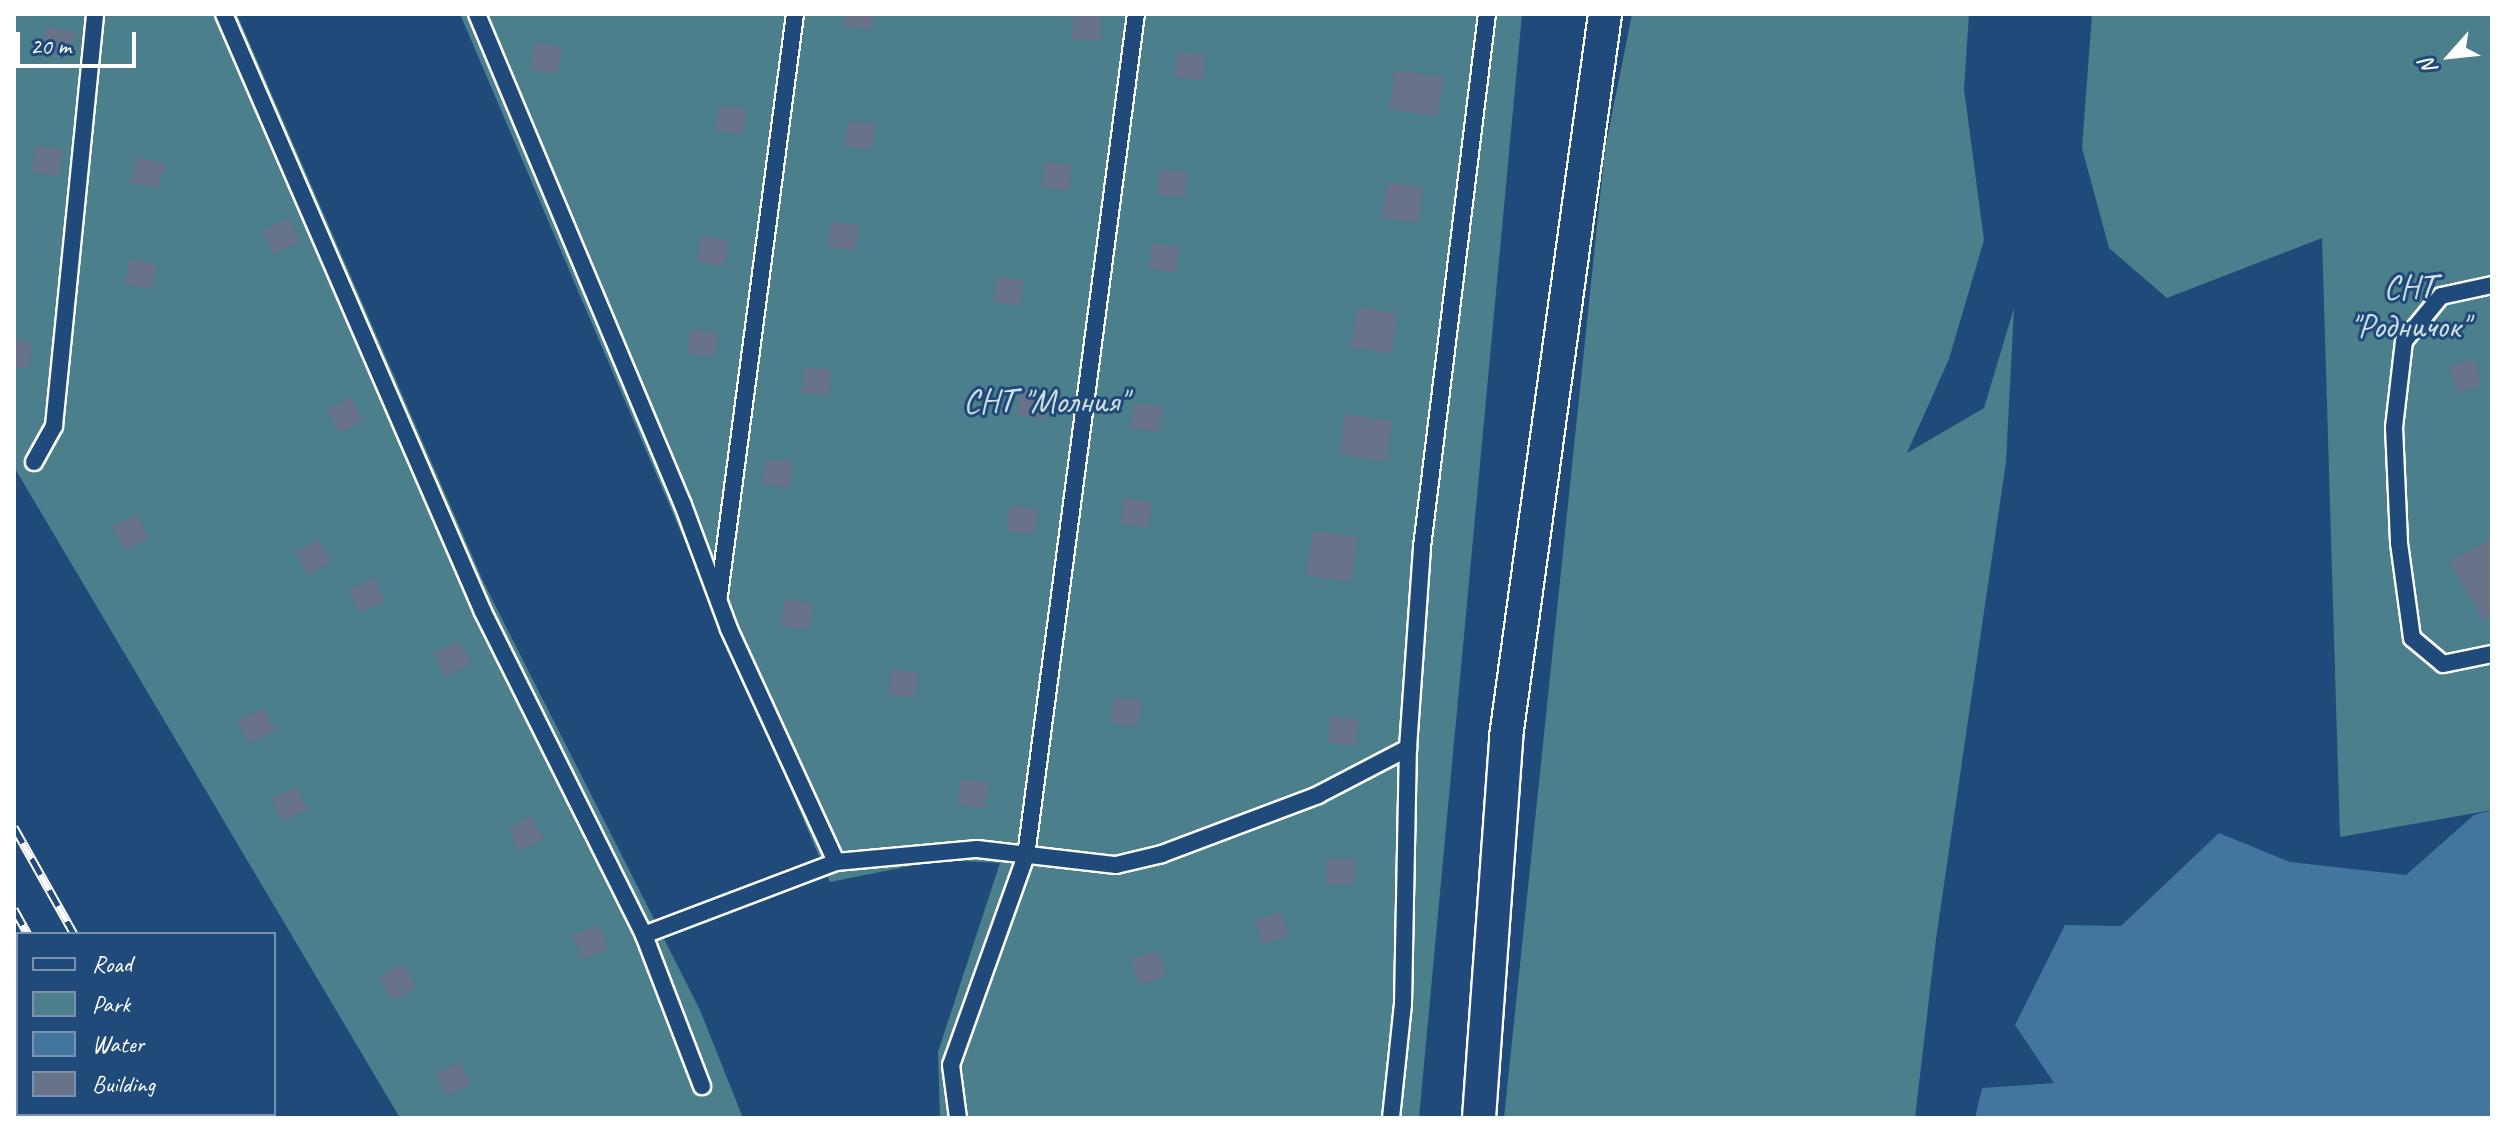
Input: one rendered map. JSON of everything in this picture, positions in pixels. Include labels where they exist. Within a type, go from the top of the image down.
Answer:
[{"type":"street","points":[[1479,1118],[1506,737],[1605,14]]},
{"type":"lane","points":[[34,462],[54,426],[95,14]]},
{"type":"lane","points":[[224,14],[483,612],[644,935],[702,1086]]},
{"type":"lane","points":[[477,14],[718,601],[836,862]]},
{"type":"lane","points":[[718,601],[795,14]]},
{"type":"lane","points":[[958,1118],[951,1065],[1026,856],[1136,14]]},
{"type":"lane","points":[[1391,1118],[1403,1004],[1408,748],[1422,547],[1487,14]]},
{"type":"lane","points":[[2492,285],[2441,296],[2404,341],[2394,427],[2399,543],[2412,638],[2443,664],[2492,654]]},
{"type":"lane","points":[[644,935],[836,862],[977,849],[1116,865],[1162,854],[1318,795],[1408,748]]},
{"type":"green space","points":[[14,14],[237,14],[484,583],[700,1010],[743,1118],[400,1118],[14,467]]},
{"type":"green space","name":"СНТ \"Молния\"","points":[[460,14],[1522,14],[1419,1118],[940,1118],[938,1052],[1000,863],[940,860],[830,882]]},
{"type":"green space","points":[[1632,14],[1969,14],[1964,89],[1984,240],[1949,359],[1907,453],[1984,408],[2014,308],[2006,462],[1936,939],[1915,1118],[1504,1118],[1605,149]]},
{"type":"green space","name":"СНТ \"Родничок\"","points":[[2092,14],[2492,14],[2492,810],[2340,837],[2322,238],[2167,298],[2109,248],[2082,148]]},
{"type":"water","points":[[2492,810],[2492,1118],[1975,1118],[1982,1088],[2054,1083],[2015,1025],[2065,925],[2121,926],[2219,833],[2290,862],[2406,875],[2474,815]]},
{"type":"building","points":[[846,14],[874,14],[872,29],[844,26]]},
{"type":"building","points":[[1073,14],[1101,16],[1099,41],[1071,39]]},
{"type":"building","points":[[47,27],[75,32],[70,57],[42,53]]},
{"type":"building","points":[[535,43],[562,47],[558,73],[531,70]]},
{"type":"building","points":[[1178,51],[1206,55],[1202,81],[1174,77]]},
{"type":"building","points":[[1395,70],[1444,77],[1438,116],[1389,110]]},
{"type":"building","points":[[719,105],[747,109],[743,135],[715,131]]},
{"type":"building","points":[[848,121],[875,124],[872,150],[845,147]]},
{"type":"building","points":[[36,145],[64,150],[59,176],[31,172]]},
{"type":"building","points":[[137,157],[164,163],[158,189],[131,182]]},
{"type":"building","points":[[1045,162],[1072,165],[1069,191],[1042,188]]},
{"type":"building","points":[[1160,169],[1188,172],[1185,198],[1157,195]]},
{"type":"building","points":[[1387,182],[1424,187],[1419,223],[1382,218]]},
{"type":"building","points":[[289,218],[300,242],[274,254],[263,230]]},
{"type":"building","points":[[831,222],[859,225],[856,251],[828,248]]},
{"type":"building","points":[[701,236],[729,240],[725,266],[697,262]]},
{"type":"building","points":[[1152,243],[1180,247],[1176,273],[1148,269]]},
{"type":"building","points":[[129,259],[157,264],[152,289],[124,285]]},
{"type":"building","points":[[997,276],[1024,280],[1020,306],[993,302]]},
{"type":"building","points":[[1357,307],[1398,313],[1392,353],[1351,348]]},
{"type":"building","points":[[690,329],[718,332],[715,357],[687,354]]},
{"type":"building","points":[[14,340],[32,344],[28,369],[14,367]]},
{"type":"building","points":[[2474,359],[2482,386],[2457,393],[2449,367]]},
{"type":"building","points":[[804,367],[832,370],[829,396],[801,393]]},
{"type":"building","points":[[1020,390],[1048,393],[1045,419],[1017,416]]},
{"type":"building","points":[[351,397],[363,421],[339,433],[327,409]]},
{"type":"building","points":[[1134,403],[1163,406],[1160,432],[1131,429]]},
{"type":"building","points":[[1345,414],[1393,421],[1387,461],[1339,455]]},
{"type":"building","points":[[766,459],[793,462],[790,488],[763,485]]},
{"type":"building","points":[[1124,498],[1152,502],[1148,528],[1120,524]]},
{"type":"building","points":[[1010,505],[1038,509],[1034,535],[1006,531]]},
{"type":"building","points":[[137,514],[149,538],[124,551],[112,527]]},
{"type":"building","points":[[1313,531],[1358,537],[1351,582],[1307,576]]},
{"type":"building","points":[[319,539],[331,562],[307,575],[295,552]]},
{"type":"building","points":[[2492,540],[2492,617],[2484,621],[2449,561]]},
{"type":"building","points":[[374,578],[385,600],[360,613],[349,590]]},
{"type":"building","points":[[785,599],[813,603],[809,630],[781,626]]},
{"type":"building","points":[[460,641],[471,665],[445,677],[434,653]]},
{"type":"building","points":[[892,669],[919,673],[915,699],[888,695]]},
{"type":"building","points":[[1114,697],[1142,701],[1138,727],[1110,723]]},
{"type":"building","points":[[264,708],[275,732],[249,744],[238,720]]},
{"type":"building","points":[[1331,716],[1359,720],[1355,746],[1327,742]]},
{"type":"building","points":[[961,779],[989,783],[985,809],[957,805]]},
{"type":"building","points":[[296,787],[307,809],[283,821],[272,799]]},
{"type":"building","points":[[531,816],[543,839],[520,851],[508,828]]},
{"type":"building","points":[[1327,858],[1355,859],[1354,885],[1326,884]]},
{"type":"building","points":[[1280,911],[1289,935],[1263,945],[1254,921]]},
{"type":"building","points":[[599,925],[608,949],[582,959],[573,935]]},
{"type":"building","points":[[1157,950],[1166,975],[1140,985],[1131,960]]},
{"type":"building","points":[[404,964],[416,988],[391,1001],[379,977]]},
{"type":"building","points":[[460,1062],[471,1084],[447,1096],[436,1074]]},
{"type":"railway","points":[[14,827],[73,932]]},
{"type":"railway","points":[[14,909],[27,932]]},
{"type":"railway","points":[[14,1027],[16,1030]]}]
